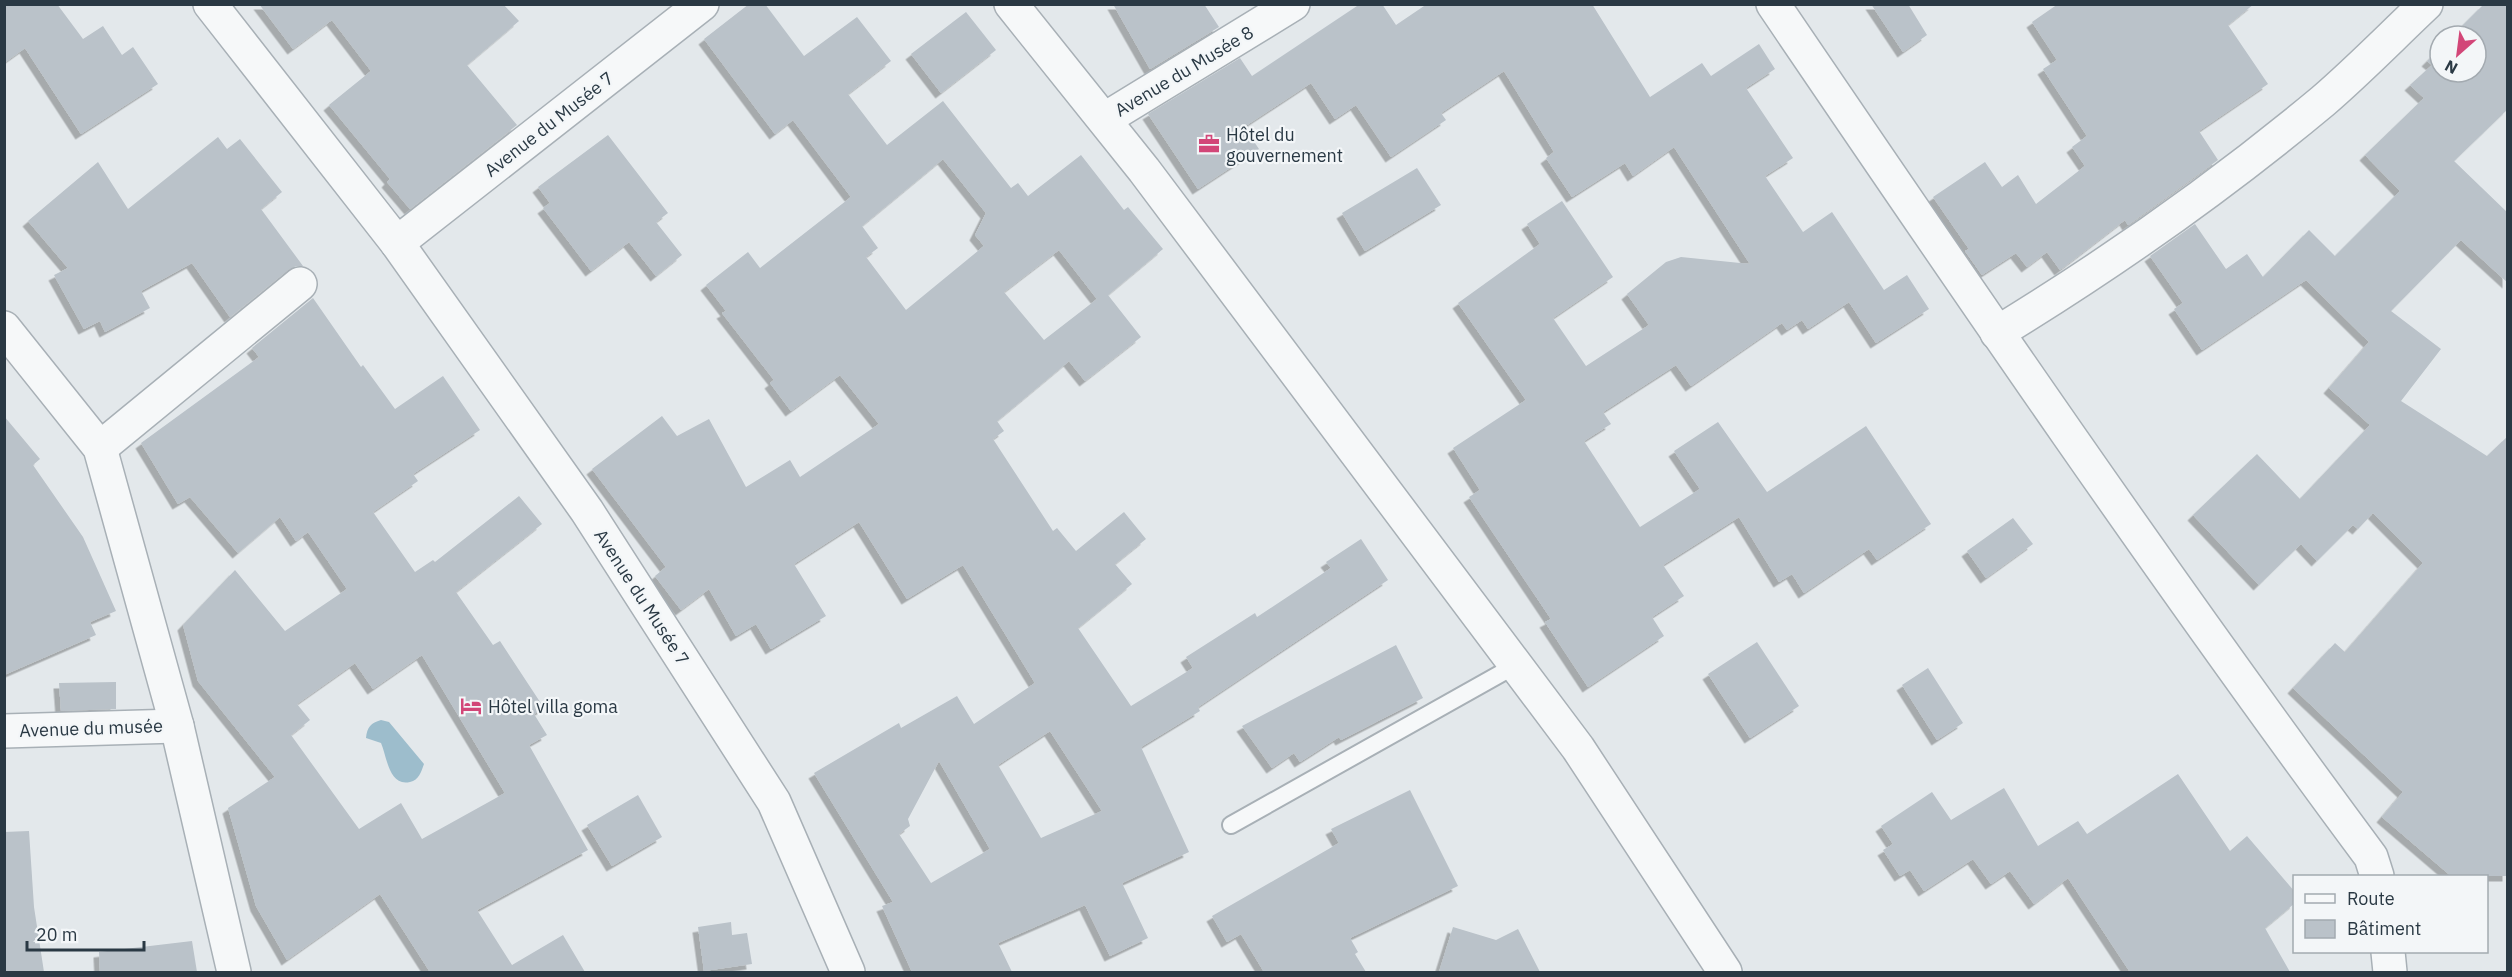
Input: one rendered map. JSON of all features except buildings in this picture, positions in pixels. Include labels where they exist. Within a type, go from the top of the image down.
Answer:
[{"type":"street","name":"Avenue du Musée 7","points":[[210,4],[397,243],[587,512],[774,802],[848,972]]},
{"type":"street","name":"Avenue du Musée 7","points":[[397,243],[702,4]]},
{"type":"street","points":[[1011,4],[1105,119],[1578,748],[1725,972]]},
{"type":"street","name":"Avenue du Musée 8","points":[[1105,119],[1293,4]]},
{"type":"street","points":[[1773,4],[1997,333],[2264,713],[2371,857],[2377,875]]},
{"type":"street","points":[[1997,333],[2064,292],[2248,162],[2325,99],[2426,4]]},
{"type":"street","points":[[100,448],[300,284]]},
{"type":"street","points":[[4,328],[100,448],[177,726],[234,972]]},
{"type":"street","name":"Avenue du musée","points":[[4,731],[177,726]]},
{"type":"street","points":[[2388,953],[2390,972]]},
{"type":"lane","points":[[1231,825],[1516,665]]},
{"type":"water","points":[[381,720],[389,722],[424,764],[413,781],[397,780],[390,770],[381,743],[366,738],[370,726]]},
{"type":"place","name":"Hôtel du gouvernement","points":[[1209,144]]},
{"type":"place","name":"Hôtel villa goma","points":[[471,706]]}]
